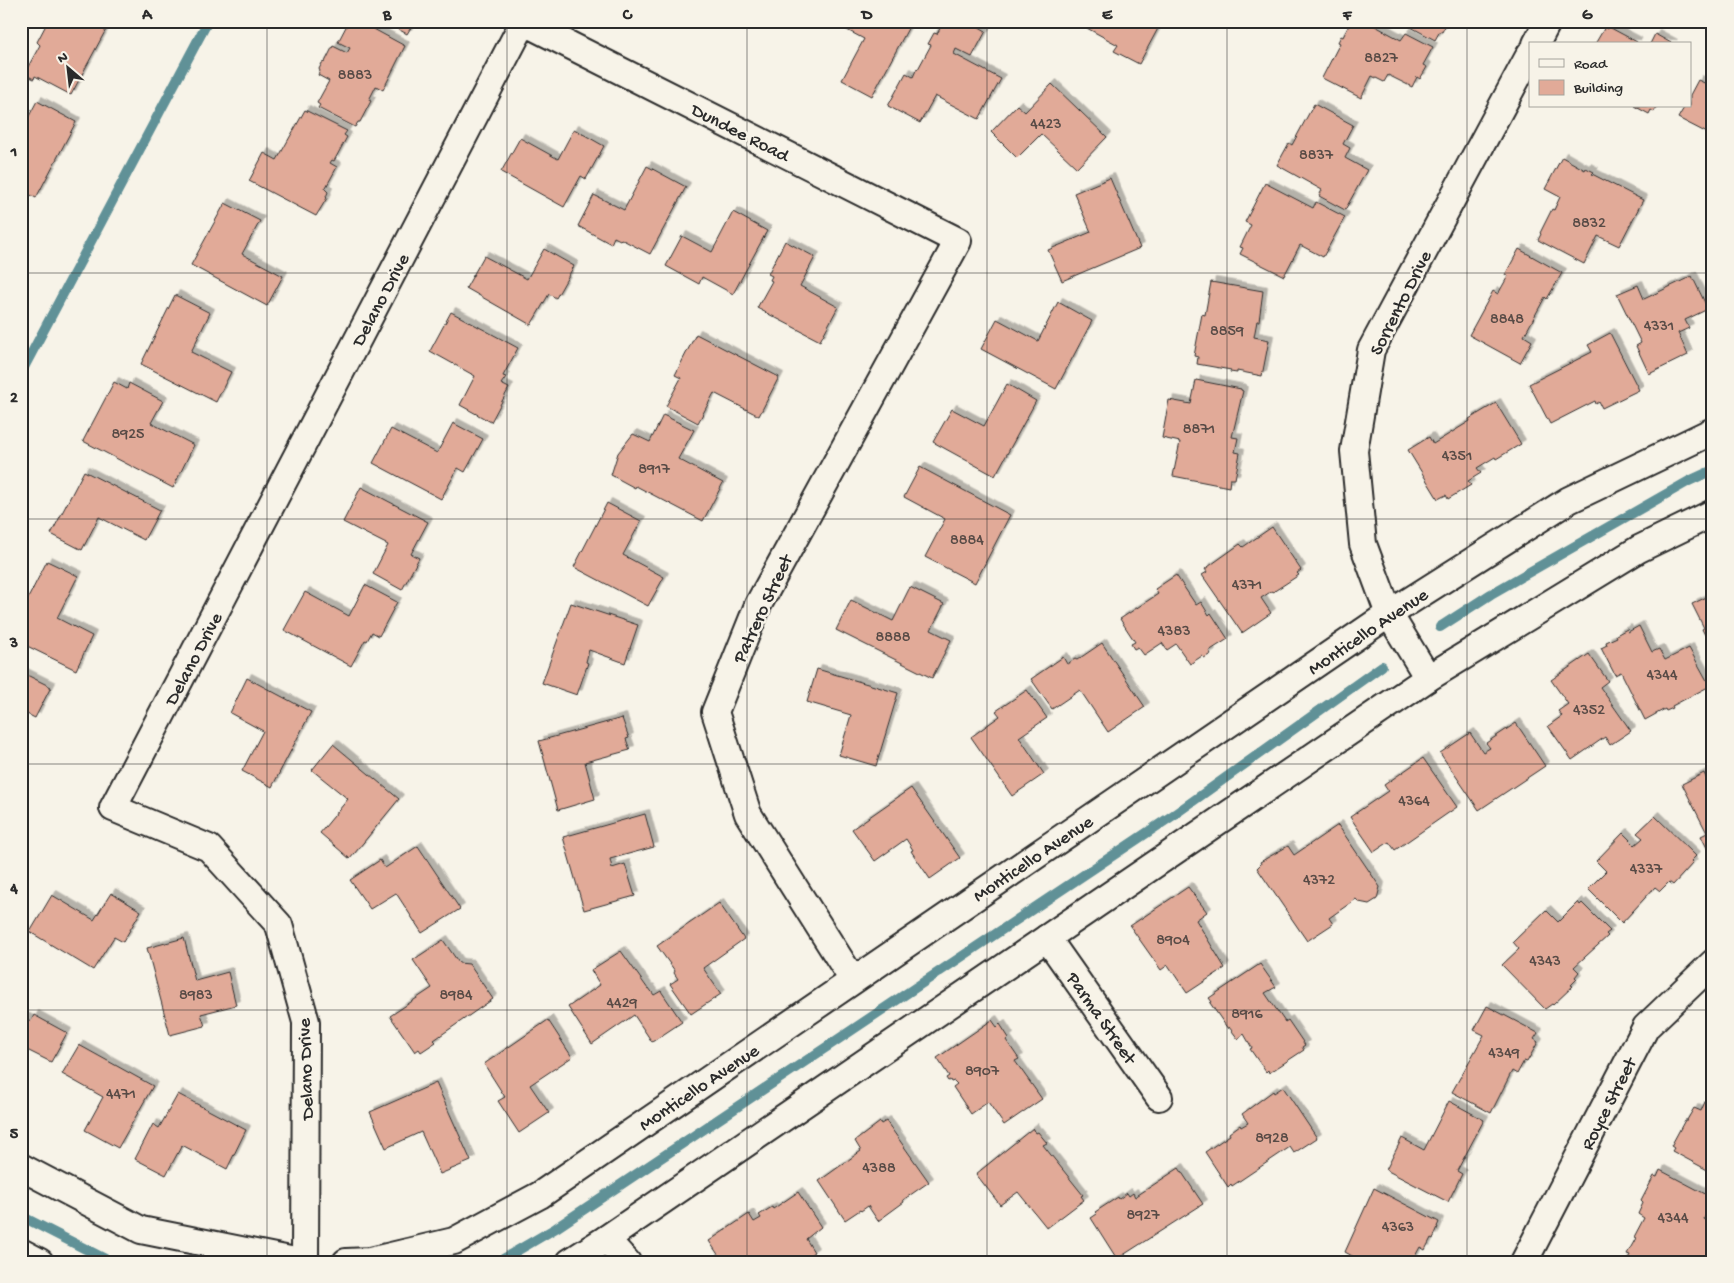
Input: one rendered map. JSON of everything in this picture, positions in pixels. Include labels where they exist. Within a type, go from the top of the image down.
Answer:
[{"type":"street","points":[[1537,42],[1548,21]]},
{"type":"street","name":"Dundee Road","points":[[524,22],[958,241]]},
{"type":"street","name":"Delano Drive","points":[[305,1262],[306,1022],[279,925],[209,848],[113,808],[524,22]]},
{"type":"street","name":"Sorrento Drive","points":[[1428,678],[1388,614],[1363,544],[1354,451],[1371,350],[1529,56]]},
{"type":"street","name":"Patrero Street","points":[[853,980],[748,814],[715,712],[758,605],[958,241]]},
{"type":"street","name":"Monticello Avenue","points":[[346,1262],[370,1261],[454,1241],[540,1195],[1388,614],[1570,500],[1713,431]]},
{"type":"street","points":[[570,1262],[1428,678],[1638,549],[1713,513]]},
{"type":"street","name":"Parma Street","points":[[1047,938],[1159,1097]]},
{"type":"street","name":"Royce Street","points":[[1524,1262],[1646,1027],[1713,963]]},
{"type":"street","points":[[21,1167],[141,1230],[300,1262]]},
{"type":"street","points":[[606,1239],[627,1262]]},
{"type":"street","points":[[21,1252],[40,1262]]},
{"type":"building","points":[[48,21],[58,25],[61,21],[103,21],[109,24],[71,95],[35,76],[34,79],[24,74],[40,45],[37,42]]},
{"type":"building","points":[[349,21],[359,21],[405,46],[383,90],[376,86],[369,100],[371,101],[360,122],[355,127],[318,108],[320,105],[317,103],[329,81],[318,75],[322,63],[325,62],[333,46],[347,53],[350,48],[338,42]]},
{"type":"building","points":[[383,21],[415,21],[407,34]]},
{"type":"building","points":[[830,21],[912,21],[872,96],[842,80],[864,39]]},
{"type":"building","points":[[944,21],[969,21],[986,31],[972,57],[956,49],[954,54],[1001,79],[979,119],[935,96],[920,123],[888,106],[906,73],[913,77],[931,45],[928,44],[934,33],[937,34]]},
{"type":"building","points":[[1074,21],[1162,21],[1139,64],[1114,51],[1118,45]]},
{"type":"building","points":[[1351,21],[1366,21],[1401,40],[1406,33],[1433,47],[1423,65],[1427,67],[1420,79],[1417,77],[1412,87],[1388,75],[1384,82],[1372,76],[1361,98],[1322,78],[1340,43],[1338,42],[1341,36],[1343,37]]},
{"type":"building","points":[[1409,21],[1448,21],[1435,40],[1407,25]]},
{"type":"building","points":[[1605,27],[1608,29],[1609,27],[1637,42],[1596,42]]},
{"type":"building","points":[[1655,34],[1669,42],[1651,42]]},
{"type":"building","points":[[1698,80],[1713,87],[1713,136],[1678,118],[1684,108],[1692,108],[1692,91]]},
{"type":"building","points":[[1052,84],[1107,137],[1077,168],[1041,134],[1017,158],[991,132],[1017,105],[1025,112]]},
{"type":"building","points":[[37,101],[76,122],[36,198],[21,190],[21,131]]},
{"type":"building","points":[[1314,104],[1353,125],[1343,144],[1350,148],[1345,158],[1367,170],[1345,210],[1319,196],[1322,190],[1277,165],[1289,143],[1292,145]]},
{"type":"building","points":[[1638,108],[1656,108],[1654,112],[1651,110],[1649,114]]},
{"type":"building","points":[[305,110],[347,131],[344,135],[347,137],[334,161],[332,160],[330,163],[337,167],[325,189],[328,192],[327,198],[316,216],[249,181],[264,153],[277,160]]},
{"type":"building","points":[[574,129],[604,146],[586,179],[581,176],[564,207],[501,172],[520,138],[558,159]]},
{"type":"building","points":[[1562,157],[1585,170],[1586,168],[1594,172],[1592,174],[1643,200],[1619,246],[1598,236],[1584,264],[1538,240],[1552,209],[1554,210],[1560,197],[1545,189]]},
{"type":"building","points":[[647,166],[686,187],[650,254],[614,237],[611,244],[578,226],[594,195],[624,210]]},
{"type":"building","points":[[1110,178],[1140,248],[1062,281],[1048,250],[1091,232],[1074,193]]},
{"type":"building","points":[[1265,183],[1313,208],[1316,202],[1345,217],[1323,257],[1300,245],[1284,276],[1240,254],[1243,248],[1240,247],[1251,225],[1245,222]]},
{"type":"building","points":[[225,203],[260,221],[242,254],[283,276],[267,306],[191,265]]},
{"type":"building","points":[[733,212],[767,231],[733,294],[702,277],[699,284],[666,266],[682,236],[712,252]]},
{"type":"building","points":[[785,241],[815,257],[800,286],[838,307],[820,341],[757,308],[772,281],[770,280],[772,276],[768,274]]},
{"type":"building","points":[[544,249],[574,266],[556,298],[549,294],[531,325],[466,288],[484,256],[527,279]]},
{"type":"building","points":[[1519,249],[1562,273],[1547,299],[1545,297],[1524,336],[1532,341],[1520,363],[1469,335],[1493,291],[1498,294],[1508,276],[1505,275]]},
{"type":"building","points":[[1692,276],[1708,309],[1685,320],[1689,328],[1678,333],[1688,355],[1649,374],[1636,346],[1641,343],[1617,294],[1638,285],[1644,299]]},
{"type":"building","points":[[1211,282],[1263,291],[1259,321],[1257,321],[1254,337],[1269,340],[1262,376],[1237,371],[1237,373],[1230,372],[1231,370],[1197,364],[1198,357],[1194,356],[1202,314],[1205,315]]},
{"type":"building","points":[[175,295],[210,313],[191,352],[231,372],[216,402],[141,364]]},
{"type":"building","points":[[1058,302],[1092,321],[1056,389],[981,349],[997,319],[1038,341]]},
{"type":"building","points":[[451,312],[518,348],[503,376],[506,377],[501,384],[509,388],[491,422],[460,405],[475,376],[430,351]]},
{"type":"building","points":[[1610,333],[1639,390],[1602,408],[1599,402],[1596,404],[1595,401],[1550,424],[1529,384],[1592,352],[1588,345]]},
{"type":"building","points":[[696,334],[779,377],[759,416],[714,393],[698,423],[666,406],[681,378],[675,375]]},
{"type":"building","points":[[1196,380],[1243,391],[1232,437],[1238,438],[1235,452],[1240,453],[1235,479],[1230,479],[1229,487],[1173,476],[1180,442],[1162,438],[1169,400],[1191,404]]},
{"type":"building","points":[[114,382],[127,389],[129,383],[163,401],[151,423],[194,445],[173,488],[83,441]]},
{"type":"building","points":[[1007,384],[1036,401],[995,476],[933,442],[952,409],[984,426]]},
{"type":"building","points":[[1496,403],[1521,444],[1477,468],[1481,473],[1468,481],[1471,485],[1448,499],[1446,495],[1438,499],[1408,450],[1429,437],[1433,444]]},
{"type":"building","points":[[663,415],[694,430],[678,459],[723,483],[703,521],[611,475],[618,453],[633,434],[650,442]]},
{"type":"building","points":[[453,423],[483,439],[465,472],[458,468],[441,499],[373,463],[391,429],[437,453]]},
{"type":"building","points":[[920,467],[1010,515],[975,583],[925,557],[945,519],[904,497]]},
{"type":"building","points":[[84,471],[160,510],[144,540],[99,517],[82,550],[51,534]]},
{"type":"building","points":[[361,487],[428,522],[411,554],[419,558],[402,590],[373,574],[388,545],[343,522]]},
{"type":"building","points":[[607,503],[641,521],[623,555],[664,577],[648,606],[574,567]]},
{"type":"building","points":[[1272,527],[1301,570],[1297,573],[1299,575],[1261,598],[1271,613],[1242,633],[1202,575],[1207,572],[1205,569],[1240,544],[1243,547]]},
{"type":"building","points":[[47,561],[78,576],[57,618],[92,636],[76,670],[21,643],[21,612]]},
{"type":"building","points":[[1176,575],[1196,605],[1201,602],[1209,615],[1211,613],[1228,639],[1209,651],[1211,654],[1204,658],[1202,656],[1190,664],[1176,644],[1167,650],[1162,643],[1144,655],[1138,647],[1134,649],[1131,644],[1135,642],[1120,619],[1158,594],[1155,589]]},
{"type":"building","points":[[365,585],[397,602],[379,636],[372,632],[367,641],[365,640],[351,666],[284,630],[305,592],[349,616]]},
{"type":"building","points":[[910,587],[944,604],[931,630],[951,640],[932,678],[836,630],[851,600],[893,621]]},
{"type":"building","points":[[1713,594],[1713,645],[1707,634],[1705,635],[1702,629],[1704,628],[1692,604]]},
{"type":"building","points":[[571,603],[638,625],[625,663],[589,650],[586,662],[588,663],[577,695],[542,683]]},
{"type":"building","points":[[1639,626],[1652,652],[1659,649],[1665,660],[1689,648],[1710,686],[1672,706],[1673,708],[1666,711],[1665,709],[1645,720],[1621,672],[1615,675],[1601,648],[1607,645],[1606,642],[1617,637],[1616,635],[1627,629],[1628,632]]},
{"type":"building","points":[[1102,643],[1145,707],[1108,732],[1080,690],[1052,709],[1031,679],[1063,657],[1067,664],[1075,659],[1077,660]]},
{"type":"building","points":[[1589,654],[1608,681],[1600,687],[1631,731],[1610,745],[1605,737],[1572,760],[1548,726],[1562,716],[1558,711],[1568,704],[1551,680]]},
{"type":"building","points":[[817,669],[898,693],[876,766],[839,755],[851,715],[807,702]]},
{"type":"building","points":[[21,672],[51,687],[35,718],[21,711]]},
{"type":"building","points":[[247,678],[311,712],[272,787],[242,771],[263,731],[230,713]]},
{"type":"building","points":[[1027,690],[1047,718],[1019,737],[1044,774],[1012,796],[971,737],[1000,716],[996,711]]},
{"type":"building","points":[[622,718],[629,738],[626,739],[630,750],[585,762],[595,799],[558,810],[539,741]]},
{"type":"building","points":[[1516,723],[1545,766],[1479,810],[1440,753],[1470,733],[1483,752],[1490,748],[1486,743]]},
{"type":"building","points":[[333,744],[399,799],[350,859],[320,833],[348,799],[312,770]]},
{"type":"building","points":[[1423,758],[1457,807],[1395,850],[1389,842],[1374,852],[1350,817],[1388,791],[1384,785]]},
{"type":"building","points":[[1704,773],[1707,780],[1713,777],[1713,860],[1701,836],[1707,833],[1682,784]]},
{"type":"building","points":[[911,788],[960,858],[930,879],[911,851],[913,850],[906,839],[875,861],[852,829]]},
{"type":"building","points":[[645,814],[654,847],[610,859],[612,868],[625,864],[635,896],[584,910],[563,837]]},
{"type":"building","points":[[1655,816],[1696,856],[1691,861],[1693,863],[1673,885],[1669,882],[1660,891],[1655,887],[1622,923],[1588,889],[1606,871],[1596,861],[1623,833],[1635,845],[1643,838],[1637,833]]},
{"type":"building","points":[[1338,825],[1380,887],[1377,899],[1369,904],[1359,902],[1356,899],[1329,918],[1333,924],[1307,941],[1257,868],[1261,864],[1260,862],[1288,846],[1294,855]]},
{"type":"building","points":[[418,846],[460,909],[422,933],[396,893],[370,909],[350,880],[380,860],[385,868]]},
{"type":"building","points":[[1188,887],[1207,912],[1196,920],[1225,968],[1187,993],[1168,965],[1161,970],[1130,926]]},
{"type":"building","points":[[111,893],[141,911],[123,942],[114,937],[93,970],[30,932],[52,895],[94,920]]},
{"type":"building","points":[[1578,902],[1580,905],[1582,903],[1610,931],[1606,934],[1608,936],[1574,967],[1579,972],[1575,977],[1577,979],[1571,985],[1573,986],[1553,1005],[1545,1009],[1502,965],[1519,949],[1513,942],[1546,910],[1558,922]]},
{"type":"building","points":[[719,903],[744,939],[703,968],[721,994],[691,1014],[670,984],[678,979],[674,973],[675,971],[657,946]]},
{"type":"building","points":[[184,938],[195,981],[228,972],[236,1005],[201,1014],[205,1026],[170,1035],[147,948]]},
{"type":"building","points":[[443,940],[459,963],[469,964],[493,999],[434,1040],[436,1042],[421,1052],[419,1049],[415,1052],[390,1016],[432,988],[413,960]]},
{"type":"building","points":[[621,951],[648,989],[654,995],[661,991],[682,1022],[652,1042],[634,1015],[592,1044],[568,1007],[600,985],[591,970]]},
{"type":"building","points":[[1260,964],[1276,987],[1265,993],[1285,1022],[1288,1020],[1305,1045],[1302,1047],[1304,1050],[1269,1073],[1268,1070],[1266,1072],[1250,1049],[1252,1048],[1244,1034],[1238,1039],[1229,1027],[1228,1029],[1210,1003],[1212,1002],[1209,998]]},
{"type":"building","points":[[1487,1006],[1538,1033],[1534,1039],[1538,1042],[1527,1062],[1524,1061],[1517,1074],[1512,1071],[1491,1113],[1452,1092],[1484,1035],[1474,1030]]},
{"type":"building","points":[[34,1015],[67,1033],[51,1062],[21,1047],[21,1016],[31,1021]]},
{"type":"building","points":[[548,1020],[572,1057],[530,1085],[549,1113],[519,1133],[498,1101],[505,1097],[484,1064]]},
{"type":"building","points":[[992,1020],[997,1027],[1000,1024],[1009,1038],[1006,1040],[1019,1059],[1015,1061],[1042,1099],[1004,1125],[988,1102],[971,1114],[953,1087],[957,1084],[954,1081],[948,1081],[946,1078],[949,1076],[937,1058]]},
{"type":"building","points":[[79,1045],[153,1086],[118,1148],[85,1130],[103,1097],[62,1074]]},
{"type":"building","points":[[436,1083],[471,1161],[440,1174],[421,1132],[386,1148],[370,1112]]},
{"type":"building","points":[[1713,1083],[1713,1173],[1672,1151],[1674,1148],[1671,1146],[1694,1108],[1701,1111]]},
{"type":"building","points":[[1283,1087],[1317,1138],[1294,1153],[1290,1147],[1228,1187],[1205,1152],[1230,1135],[1229,1133],[1240,1125],[1241,1127],[1248,1123],[1242,1114],[1273,1091],[1274,1093]]},
{"type":"building","points":[[178,1094],[246,1130],[227,1169],[182,1145],[166,1175],[135,1159],[153,1124],[159,1128]]},
{"type":"building","points":[[1449,1101],[1484,1120],[1457,1171],[1462,1174],[1448,1202],[1386,1170],[1402,1138],[1424,1150]]},
{"type":"building","points":[[886,1121],[929,1182],[878,1221],[868,1206],[845,1220],[819,1181],[861,1151],[855,1141],[880,1122],[881,1124]]},
{"type":"building","points":[[1033,1128],[1047,1143],[1043,1145],[1083,1195],[1081,1196],[1084,1200],[1047,1228],[1018,1192],[1000,1205],[976,1174]]},
{"type":"building","points":[[1179,1168],[1203,1204],[1117,1259],[1091,1218],[1097,1214],[1095,1212],[1127,1193],[1129,1196],[1133,1193],[1135,1197]]},
{"type":"building","points":[[1660,1170],[1713,1198],[1704,1219],[1713,1224],[1713,1253],[1708,1262],[1680,1262],[1674,1259],[1672,1262],[1626,1262],[1630,1255],[1627,1254],[1644,1218],[1638,1214],[1643,1203],[1641,1201],[1654,1176],[1657,1177]]},
{"type":"building","points":[[1374,1188],[1439,1222],[1433,1239],[1431,1238],[1425,1250],[1420,1247],[1412,1262],[1363,1262],[1345,1252]]},
{"type":"building","points":[[798,1192],[821,1227],[806,1239],[814,1252],[800,1262],[723,1262],[709,1241],[749,1214],[754,1222],[761,1218],[759,1215],[772,1207],[773,1209]]},
{"type":"waterway","points":[[21,373],[208,21]]},
{"type":"waterway","points":[[1440,627],[1491,594],[1689,481],[1713,470]]},
{"type":"waterway","points":[[498,1262],[556,1228],[1175,814],[1382,666]]},
{"type":"waterway","points":[[21,1216],[111,1262]]}]
